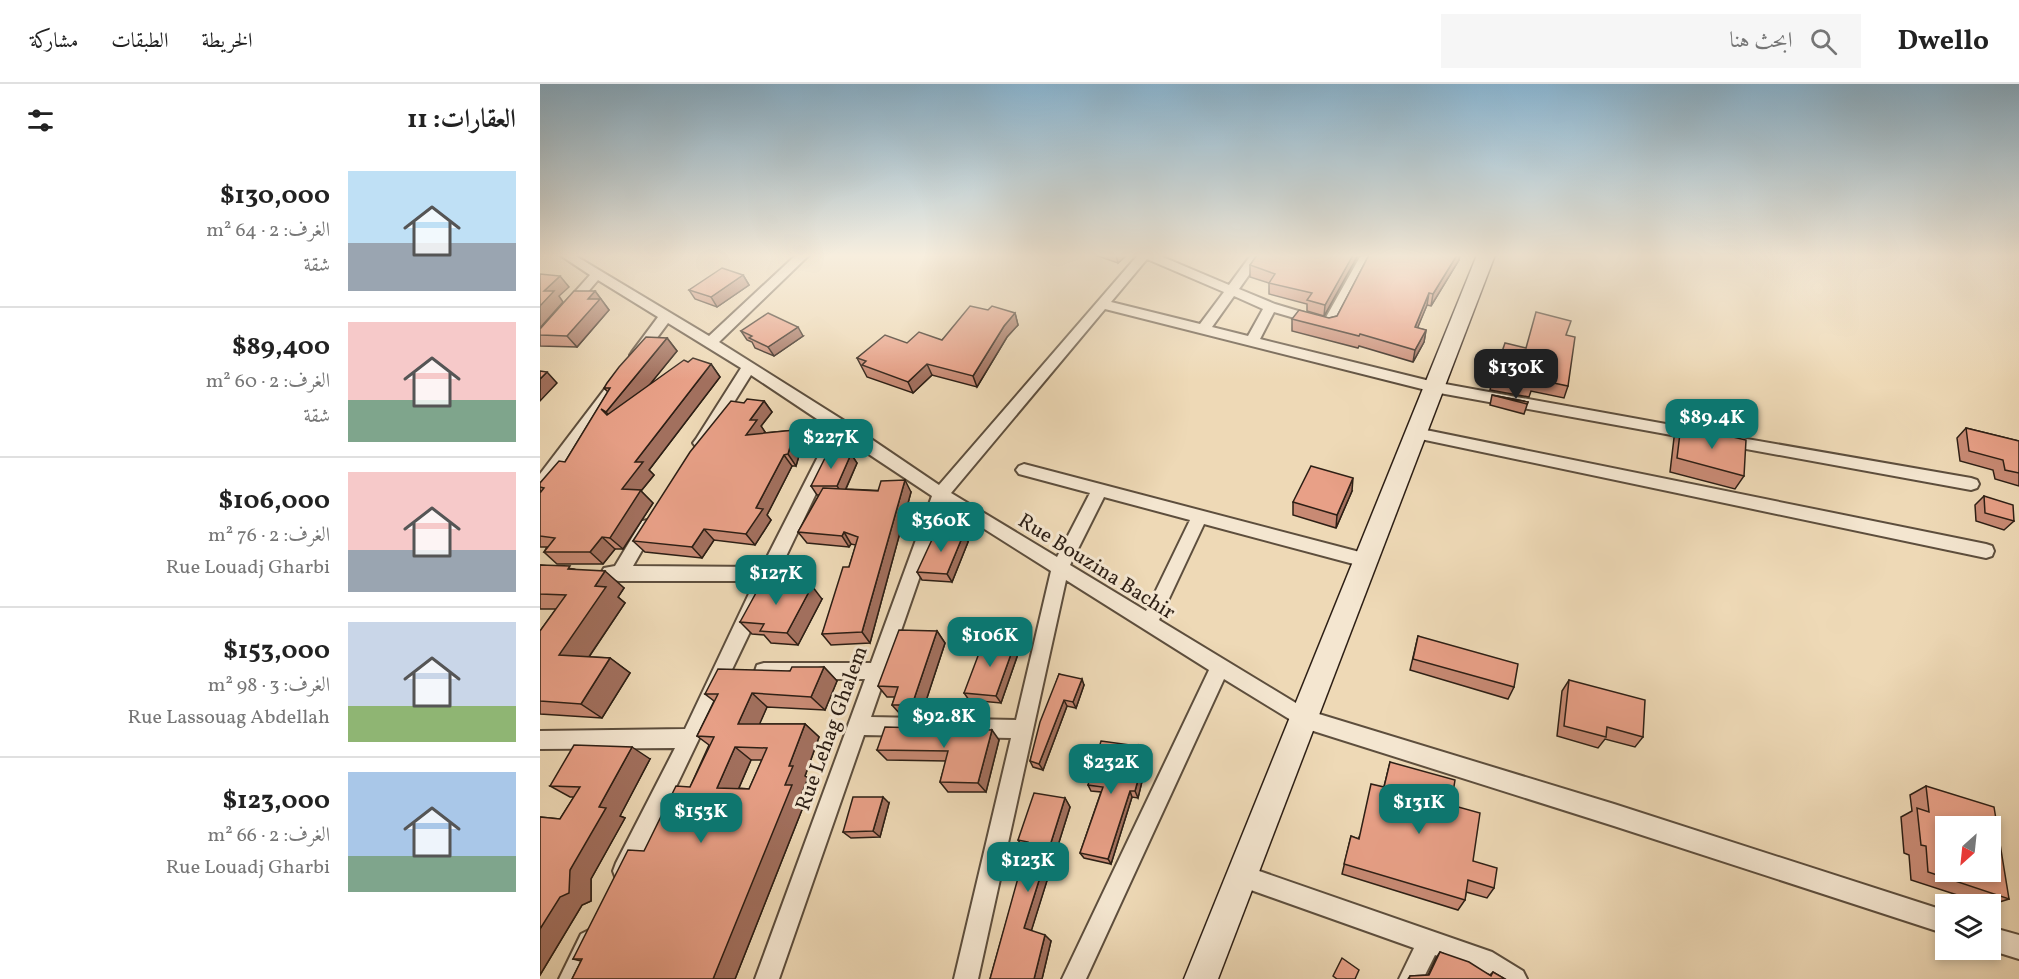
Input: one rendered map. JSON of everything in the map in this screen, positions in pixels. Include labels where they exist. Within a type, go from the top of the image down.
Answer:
[{"type":"main road","points":[[1201,979],[1470,297]]},
{"type":"street","points":[[540,339],[577,297]]},
{"type":"street","name":"Rue Bouzina Bachir","points":[[633,297],[749,367],[941,494],[1304,719],[1614,815],[1935,919]]},
{"type":"street","points":[[710,343],[759,297]]},
{"type":"street","points":[[941,494],[1108,297]]},
{"type":"street","points":[[1204,329],[1228,297]]},
{"type":"street","points":[[1246,297],[1270,307],[1329,324],[1344,297]]},
{"type":"street","points":[[1102,304],[1434,387],[1971,484]]},
{"type":"street","points":[[1252,341],[1270,307]]},
{"type":"street","points":[[631,363],[666,316]]},
{"type":"street","points":[[693,456],[749,367]]},
{"type":"street","points":[[540,486],[617,382]]},
{"type":"street","points":[[617,885],[724,670],[767,574],[841,426]]},
{"type":"street","points":[[1416,433],[1986,551]]},
{"type":"street","points":[[1024,470],[1365,560]]},
{"type":"street","points":[[966,979],[1060,568],[1100,490]]},
{"type":"street","name":"Rue Lehag Ghalem","points":[[767,979],[941,494]]},
{"type":"street","points":[[618,574],[656,514]]},
{"type":"street","points":[[1149,623],[1200,516]]},
{"type":"street","points":[[596,573],[767,574]]},
{"type":"street","points":[[1074,979],[1220,667]]},
{"type":"street","points":[[724,670],[878,671]]},
{"type":"street","points":[[858,726],[1023,729]]},
{"type":"street","points":[[540,740],[689,738]]},
{"type":"street","points":[[1242,876],[1492,964],[1515,979]]},
{"type":"street","points":[[571,979],[596,927]]},
{"type":"street","points":[[2001,941],[2019,947]]},
{"type":"street","points":[[1411,979],[1429,942]]},
{"type":"building","points":[[540,297],[549,297],[540,306]]},
{"type":"building","points":[[569,297],[600,299],[567,336],[540,335],[540,329]]},
{"type":"building","points":[[1309,297],[1330,297],[1325,305],[1307,300]]},
{"type":"building","points":[[1347,297],[1427,297],[1415,327],[1426,330],[1415,350],[1360,334],[1359,336],[1292,319],[1299,310],[1329,318],[1337,316]]},
{"type":"building","points":[[970,306],[988,310],[992,306],[1015,313],[1004,326],[973,376],[927,364],[908,382],[862,365],[866,361],[857,358],[885,335],[907,343],[919,332],[942,340]]},
{"type":"building","points":[[1536,312],[1571,321],[1566,335],[1575,337],[1568,386],[1535,379],[1533,385],[1493,378],[1505,343],[1526,348]]},
{"type":"building","points":[[768,313],[798,327],[768,347],[749,338],[752,336],[741,331]]},
{"type":"building","points":[[646,337],[667,338],[606,412],[601,409],[607,415],[684,360],[688,362],[693,358],[711,364],[635,462],[643,462],[622,489],[641,490],[610,538],[602,537],[590,552],[544,552],[555,538],[540,536],[540,493],[544,488],[540,487],[540,483],[559,461],[565,462],[610,388],[604,388],[607,383]]},
{"type":"building","points":[[540,371],[547,372],[540,379]]},
{"type":"building","points":[[1492,395],[1528,402],[1527,404]]},
{"type":"building","points":[[747,399],[764,401],[750,420],[757,420],[746,435],[795,430],[788,454],[784,455],[756,508],[763,509],[746,534],[704,529],[692,547],[633,541],[690,452],[731,401],[744,403]]},
{"type":"building","points":[[1681,425],[1746,440],[1744,476],[1677,458]]},
{"type":"building","points":[[1966,428],[2019,441],[2019,473],[2005,470],[2003,460],[1969,451]]},
{"type":"building","points":[[827,454],[851,454],[837,486],[811,486]]},
{"type":"building","points":[[1311,466],[1353,478],[1337,515],[1293,502]]},
{"type":"building","points":[[905,480],[862,632],[822,634],[843,567],[849,567],[858,537],[844,532],[842,536],[798,532],[823,488],[878,491],[881,481]]},
{"type":"building","points":[[1984,496],[2013,505],[2014,521],[1985,513]]},
{"type":"building","points":[[936,531],[964,533],[947,574],[917,572]]},
{"type":"building","points":[[540,565],[605,571],[595,586],[606,587],[559,655],[610,658],[581,704],[540,701],[540,631],[566,595],[540,594]]},
{"type":"building","points":[[762,582],[812,586],[787,633],[760,631],[764,624],[740,622]]},
{"type":"building","points":[[899,630],[937,631],[912,705],[892,705],[898,687],[878,686]]},
{"type":"building","points":[[1418,636],[1518,664],[1514,687],[1413,659]]},
{"type":"building","points":[[984,640],[1015,643],[996,696],[964,693]]},
{"type":"building","points":[[792,667],[824,667],[811,697],[752,693],[738,724],[805,724],[789,766],[793,766],[785,785],[792,785],[713,979],[572,979],[582,959],[573,959],[628,850],[644,851],[676,786],[690,787],[714,737],[697,736],[718,694],[705,694],[718,669],[790,671]],"holes":[[[735,747],[767,748],[749,789],[717,788]]]},
{"type":"building","points":[[1059,674],[1082,679],[1073,702],[1064,700],[1039,764],[1030,761],[1040,722]]},
{"type":"building","points":[[1569,680],[1645,700],[1643,737],[1607,727],[1606,737],[1564,726]]},
{"type":"building","points":[[885,727],[992,730],[978,783],[940,782],[948,751],[877,750]]},
{"type":"building","points":[[1101,741],[1138,746],[1133,761],[1143,762],[1135,791],[1130,791],[1108,859],[1080,853],[1103,787],[1088,785]]},
{"type":"building","points":[[574,745],[632,747],[599,807],[606,808],[570,870],[569,893],[560,897],[540,929],[540,817],[560,819],[580,787],[550,786]]},
{"type":"building","points":[[1390,762],[1455,780],[1451,805],[1480,813],[1473,861],[1497,868],[1494,888],[1468,880],[1465,900],[1344,864],[1351,836],[1359,839],[1371,784],[1384,787]]},
{"type":"building","points":[[1926,786],[1994,807],[1995,816],[1935,816],[1935,874],[1928,872],[1926,846],[1921,845],[1917,808],[1929,812]]},
{"type":"building","points":[[1034,793],[1065,798],[1024,928],[1045,935],[1034,979],[990,979],[1028,842],[1018,840]]},
{"type":"building","points":[[853,797],[883,797],[873,831],[843,832]]},
{"type":"building","points":[[2001,850],[2009,899],[2001,896],[2001,894],[1994,894],[1958,882],[2001,882]]},
{"type":"building","points":[[1440,952],[1469,962],[1491,976],[1493,972],[1505,979],[1409,979],[1410,976],[1429,975]]},
{"type":"building","points":[[1342,958],[1359,970],[1355,979],[1337,979],[1333,976]]}]
